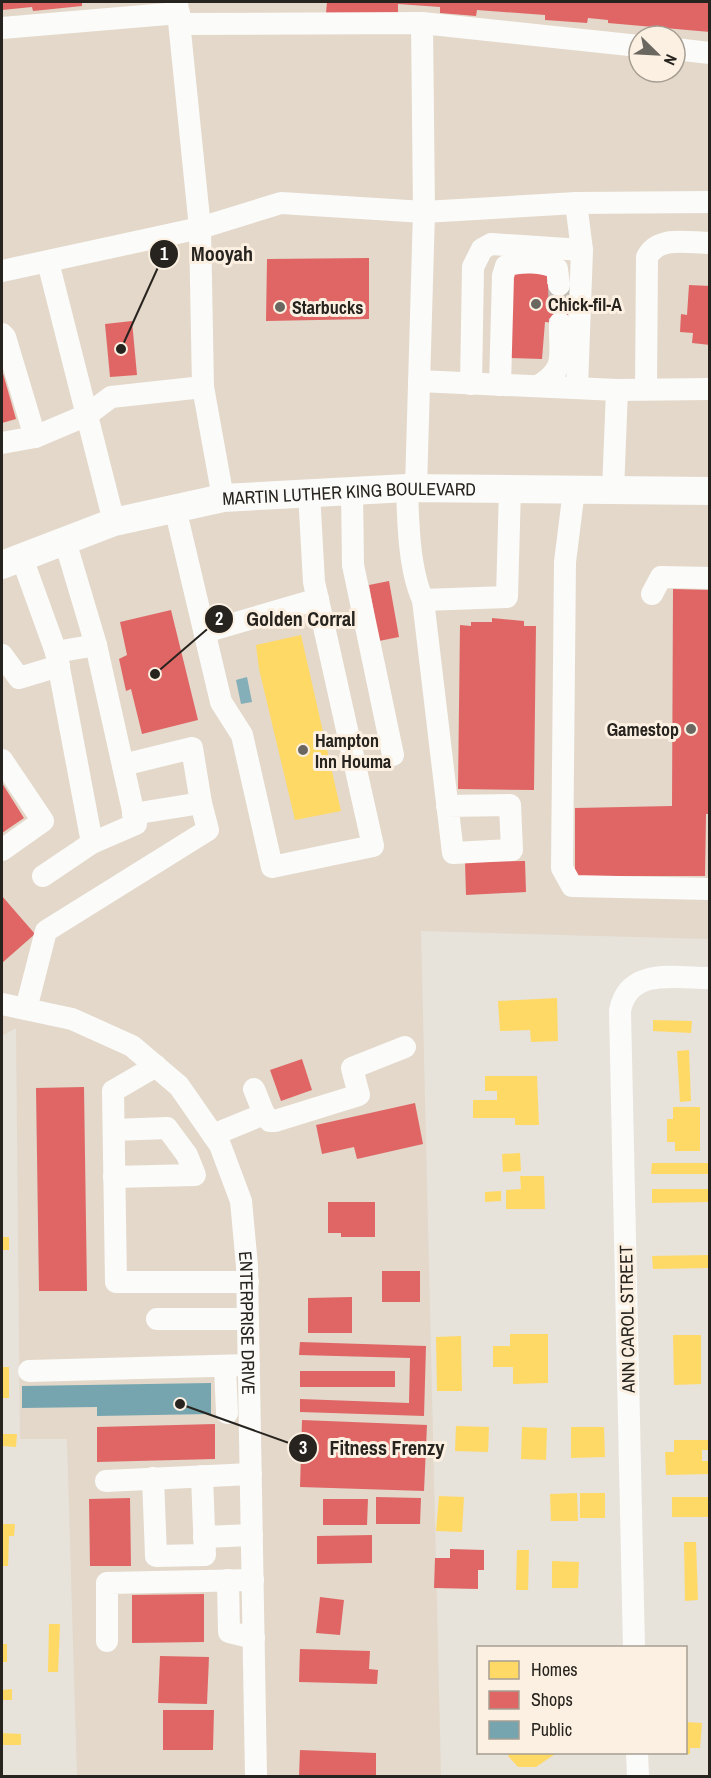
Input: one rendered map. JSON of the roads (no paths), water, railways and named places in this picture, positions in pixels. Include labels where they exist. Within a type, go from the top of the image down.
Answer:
[{"type":"main road","name":"MARTIN LUTHER KING BOULEVARD","points":[[12,562],[114,522],[223,498],[412,488],[710,491]]},
{"type":"street","points":[[2,28],[131,10],[422,23],[627,45]]},
{"type":"street","points":[[179,13],[200,228],[203,387],[223,498]]},
{"type":"street","points":[[422,23],[424,212],[419,381],[409,531],[418,590],[423,600],[447,806]]},
{"type":"street","points":[[687,50],[710,53]]},
{"type":"street","points":[[2,271],[200,228],[281,203],[424,212],[576,203],[710,202]]},
{"type":"street","points":[[576,203],[582,250],[577,388]]},
{"type":"street","points":[[646,389],[646,257],[651,250],[662,243],[710,243]]},
{"type":"street","points":[[471,384],[473,267],[482,249],[491,244],[582,250]]},
{"type":"street","points":[[48,262],[114,522]]},
{"type":"street","points":[[500,385],[503,276],[506,266],[515,262],[551,265],[557,269],[559,285]]},
{"type":"street","points":[[538,386],[553,377],[559,369],[560,323]]},
{"type":"street","points":[[2,334],[5,337],[35,437]]},
{"type":"street","points":[[419,381],[617,390],[710,389]]},
{"type":"street","points":[[2,442],[35,437],[87,415],[111,397],[203,387]]},
{"type":"street","points":[[613,491],[617,390]]},
{"type":"street","points":[[423,600],[507,597],[510,488]]},
{"type":"street","points":[[352,490],[353,565],[393,755]]},
{"type":"street","points":[[574,490],[565,562],[562,868],[572,886],[710,889]]},
{"type":"street","points":[[175,508],[221,702],[242,735],[272,867],[373,846],[318,599],[309,493]]},
{"type":"street","points":[[43,876],[92,843],[135,824],[96,645],[65,541]]},
{"type":"street","points":[[12,562],[57,659],[92,843]]},
{"type":"street","points":[[652,594],[661,577],[710,578]]},
{"type":"street","points":[[205,632],[318,599]]},
{"type":"street","points":[[2,655],[19,678],[57,659],[96,645]]},
{"type":"street","points":[[26,1010],[46,931],[208,830],[192,748],[123,765]]},
{"type":"street","points":[[2,760],[43,821],[2,850]]},
{"type":"street","points":[[133,814],[201,803]]},
{"type":"street","name":"ANN CAROL STREET","points":[[634,1646],[620,1011],[631,985],[651,978],[710,978]]},
{"type":"street","name":"ENTERPRISE DRIVE","points":[[2,1004],[72,1019],[132,1046],[179,1086],[220,1145],[241,1201],[248,1282],[256,1776]]},
{"type":"street","points":[[255,1089],[264,1114],[270,1121],[275,1121],[359,1095],[352,1068],[405,1047]]},
{"type":"street","points":[[156,1066],[113,1091],[116,1282],[248,1282]]},
{"type":"street","points":[[213,1135],[264,1114]]},
{"type":"street","points":[[114,1130],[168,1128],[187,1155],[195,1175],[114,1177]]},
{"type":"street","points":[[157,1319],[248,1319]]},
{"type":"street","points":[[28,1371],[249,1365]]},
{"type":"street","points":[[225,1367],[227,1413]]},
{"type":"street","points":[[106,1480],[251,1474]]},
{"type":"street","points":[[153,1478],[156,1556],[205,1555],[202,1476]]},
{"type":"street","points":[[204,1537],[252,1535]]},
{"type":"street","points":[[228,1580],[229,1632],[254,1638]]},
{"type":"street","points":[[107,1641],[107,1582],[253,1580]]},
{"type":"street","points":[[637,1754],[638,1776]]},
{"type":"water","points":[[247,677],[252,702],[241,704],[236,680]]},
{"type":"tunnel","points":[[559,285],[560,323]]},
{"type":"place","name":"Chick-fil-A","points":[[536,304]]},
{"type":"place","name":"Starbucks","points":[[280,307]]},
{"type":"place","name":"Mooyah","points":[[121,349]]},
{"type":"place","name":"Golden Corral","points":[[155,674]]},
{"type":"place","name":"Gamestop","points":[[691,729]]},
{"type":"place","name":"Hampton Inn Houma","points":[[303,750]]},
{"type":"place","name":"Fitness Frenzy","points":[[180,1404]]}]
